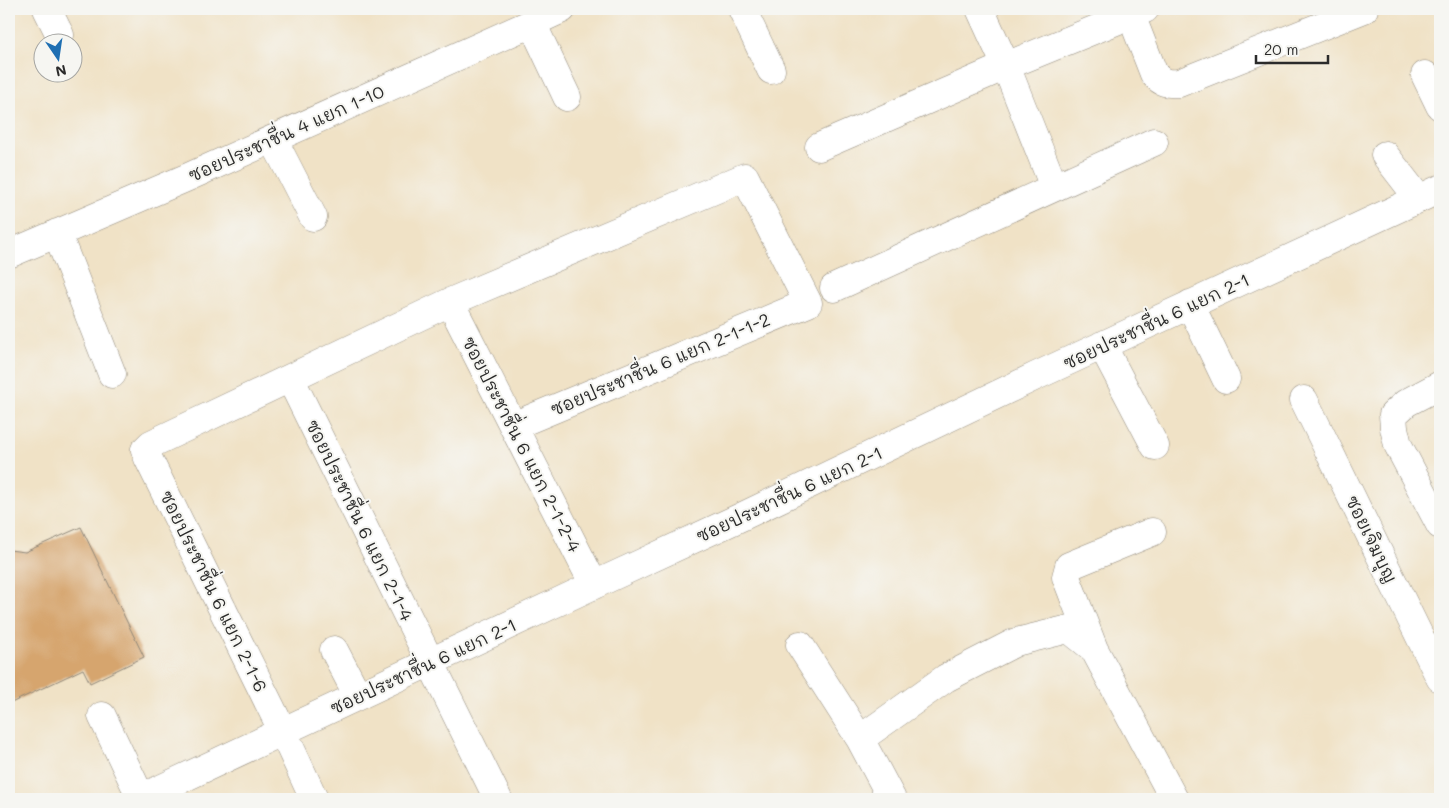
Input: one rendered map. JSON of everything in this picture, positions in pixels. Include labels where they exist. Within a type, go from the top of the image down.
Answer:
[{"type":"street","points":[[46,9],[58,32]]},
{"type":"street","name":"ซอยประชาชื่น 4 แยก 1-10","points":[[9,254],[274,139],[562,9]]},
{"type":"street","points":[[742,9],[771,70]]},
{"type":"street","points":[[980,9],[1006,66],[1054,187]]},
{"type":"street","points":[[819,147],[1006,66],[1138,12],[1154,74],[1160,81],[1169,84],[1179,83],[1364,9]]},
{"type":"street","points":[[532,24],[567,97]]},
{"type":"street","points":[[1424,75],[1440,106]]},
{"type":"street","points":[[274,139],[313,217]]},
{"type":"street","points":[[834,288],[1154,142]]},
{"type":"street","points":[[1385,155],[1430,194]]},
{"type":"street","name":"ซอยประชาชื่น 6 แยก 2-1-1-2","points":[[450,302],[745,177],[808,302],[513,426]]},
{"type":"street","name":"ซอยประชาชื่น 6 แยก 2-1","points":[[140,799],[1102,345],[1430,194]]},
{"type":"street","points":[[57,233],[112,374]]},
{"type":"street","points":[[290,378],[450,302]]},
{"type":"street","name":"ซอยประชาชื่น 6 แยก 2-1-2-4","points":[[450,302],[594,585]]},
{"type":"street","points":[[1190,304],[1226,380]]},
{"type":"street","points":[[1102,345],[1155,446]]},
{"type":"street","name":"ซอยประชาชื่น 6 แยก 2-1-6","points":[[290,378],[151,444],[146,450],[148,458],[314,799]]},
{"type":"street","name":"ซอยประชาชื่น 6 แยก 2-1-4","points":[[290,378],[498,799]]},
{"type":"street","points":[[1440,385],[1406,403],[1393,416],[1398,444],[1440,526]]},
{"type":"street","name":"ซอยเจิมบุญ","points":[[1304,400],[1440,678]]},
{"type":"street","points":[[1152,532],[1069,566],[1066,577],[1094,649],[1174,799]]},
{"type":"street","points":[[860,739],[946,678],[1016,642],[1069,628],[1094,649]]},
{"type":"street","points":[[800,645],[860,739],[892,799]]},
{"type":"street","points":[[334,650],[358,696]]},
{"type":"street","points":[[102,716],[140,799]]},
{"type":"building","points":[[81,527],[144,657],[90,683],[83,669],[9,704],[9,550],[25,552]]}]
